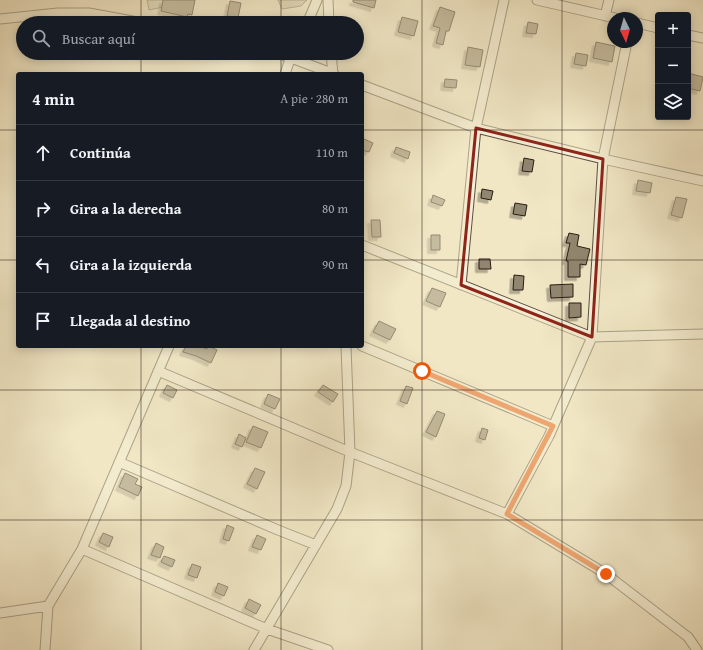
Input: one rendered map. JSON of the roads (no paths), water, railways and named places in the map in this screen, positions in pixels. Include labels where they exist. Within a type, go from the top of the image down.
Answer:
[{"type":"street","points":[[310,16],[317,0]]},
{"type":"street","points":[[328,0],[329,16]]},
{"type":"street","points":[[461,284],[476,128],[504,0]]},
{"type":"street","points":[[537,0],[605,16],[609,0]]},
{"type":"street","points":[[29,16],[58,13],[89,13],[105,16]]},
{"type":"street","points":[[0,19],[16,17]]},
{"type":"street","points":[[643,24],[655,27]]},
{"type":"street","points":[[691,36],[703,38]]},
{"type":"street","points":[[507,514],[553,426],[592,337],[603,160],[626,48]]},
{"type":"street","points":[[286,72],[289,60]]},
{"type":"street","points":[[302,60],[329,72]]},
{"type":"street","points":[[332,60],[333,72]]},
{"type":"street","points":[[364,86],[476,128],[603,160],[703,181]]},
{"type":"street","points":[[364,246],[592,337],[703,334]]},
{"type":"street","points":[[364,347],[553,426]]},
{"type":"street","points":[[45,650],[48,606],[82,549],[168,348]]},
{"type":"street","points":[[254,650],[337,509],[346,486],[350,452],[346,348]]},
{"type":"street","points":[[158,371],[350,452],[507,514],[606,574],[688,637],[697,650]]},
{"type":"street","points":[[119,462],[316,545]]},
{"type":"street","points":[[82,549],[267,629],[328,650]]},
{"type":"street","points":[[0,613],[48,606]]}]
